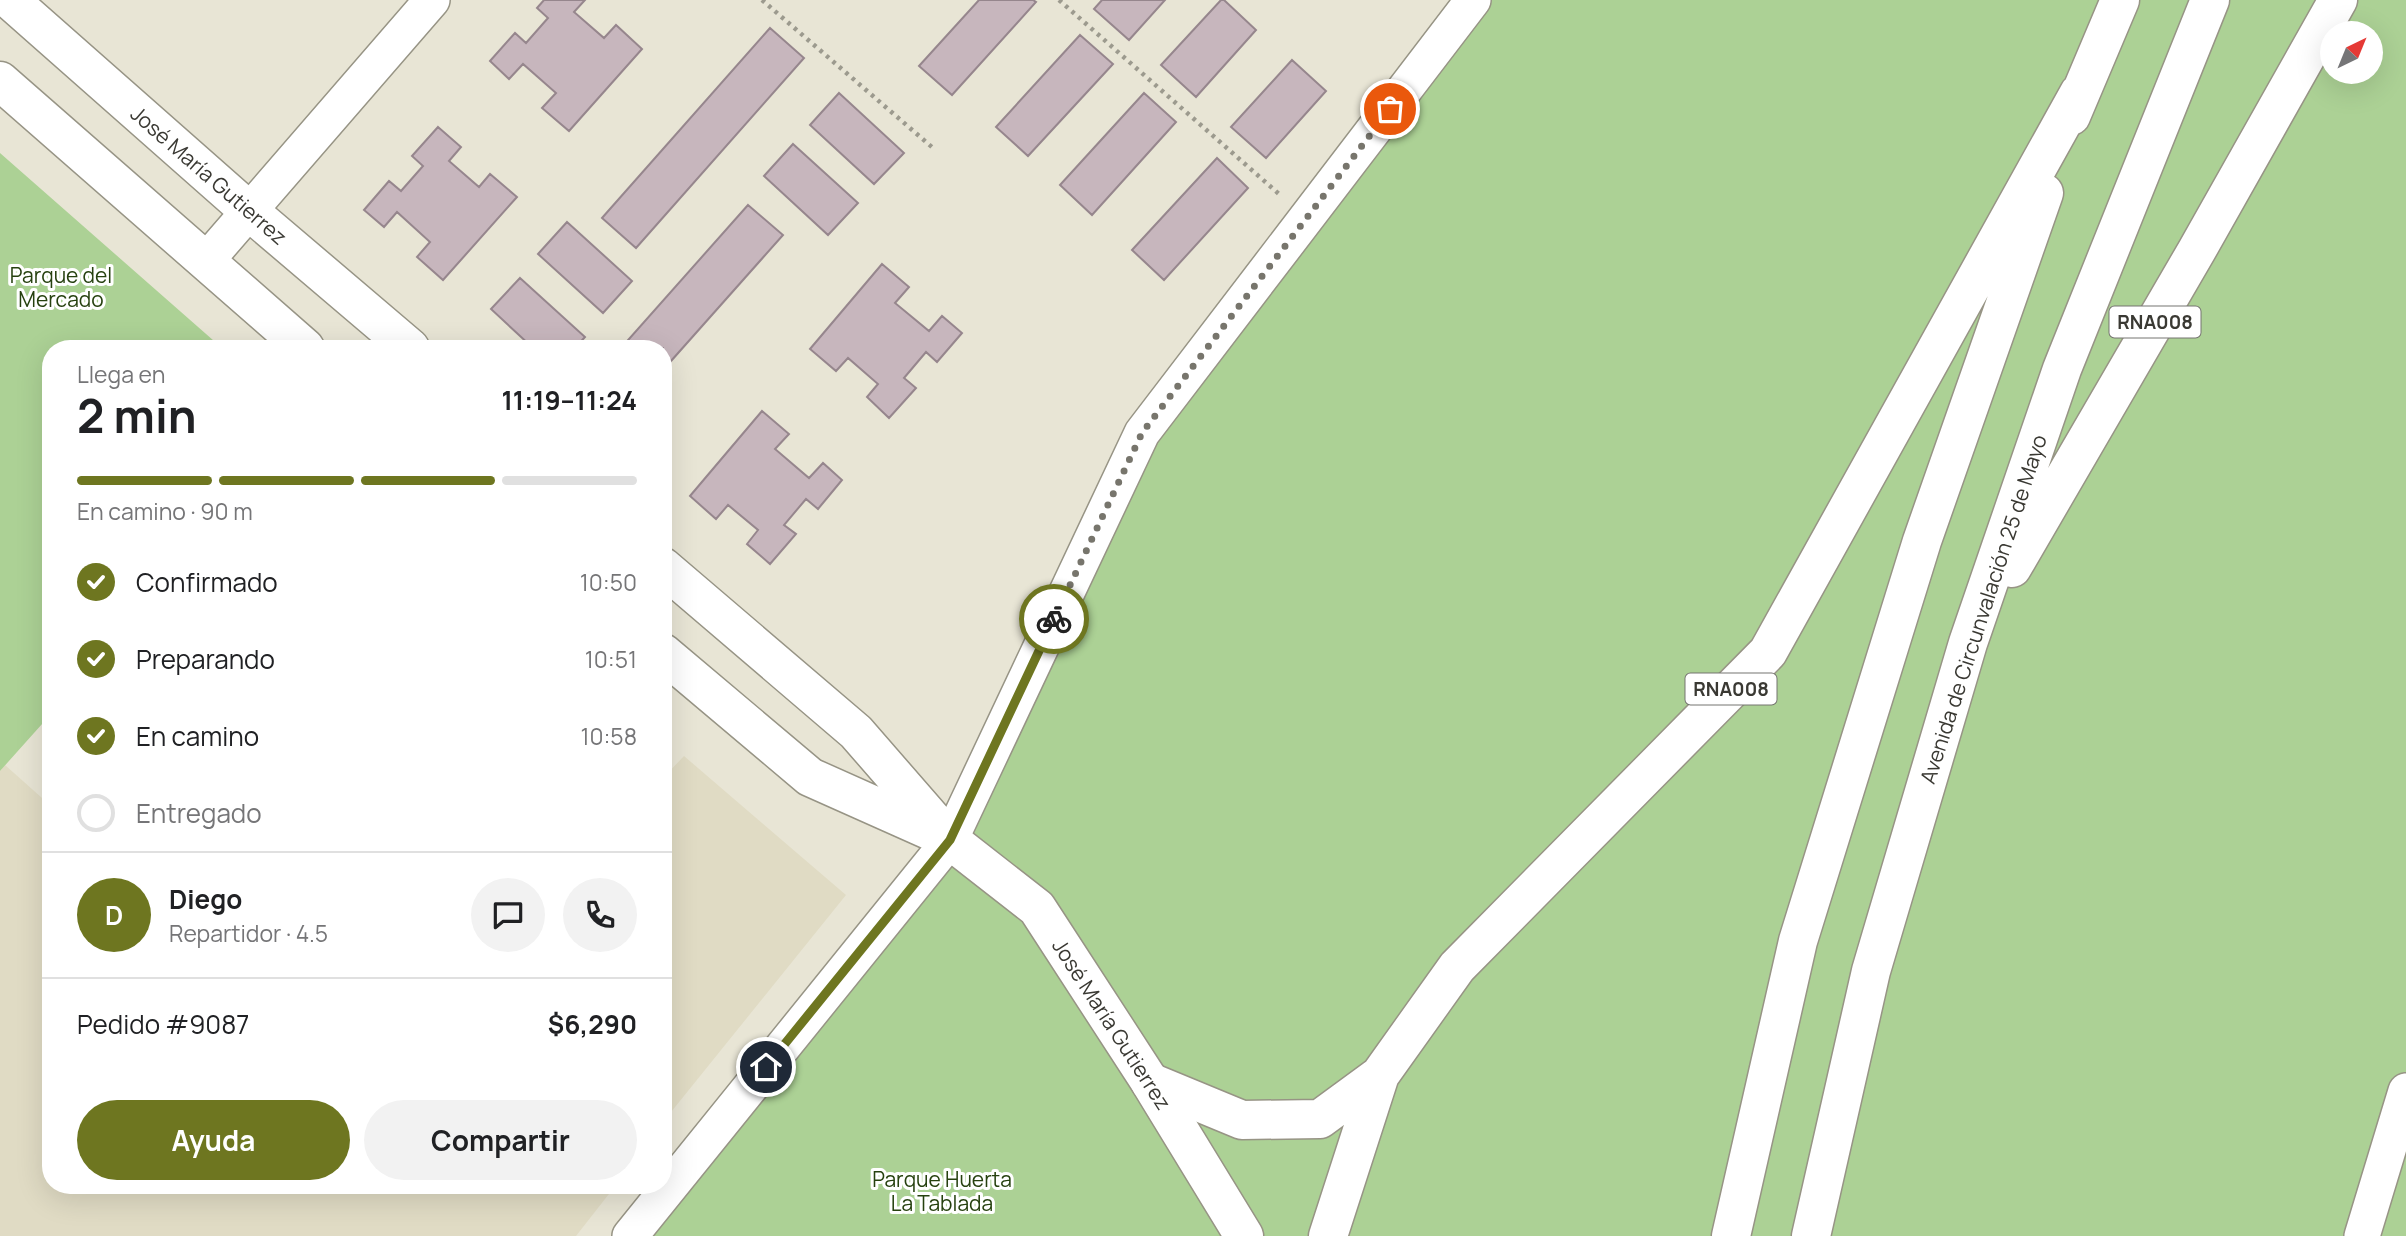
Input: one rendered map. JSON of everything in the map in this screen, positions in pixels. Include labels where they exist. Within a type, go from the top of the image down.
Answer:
[{"type":"main road","name":"José María Gutierrez","points":[[10,0],[249,211],[401,340]]},
{"type":"main road","name":"RNA008","points":[[1731,1236],[1802,928],[1922,541],[2079,93],[2120,0]]},
{"type":"main road","name":"Avenida de Circunvalación 25 de Mayo","points":[[1811,1236],[1871,971],[1968,643],[2062,369],[2210,0]]},
{"type":"main road","name":"RNA008","points":[[1968,643],[2190,262],[2338,0]]},
{"type":"main road","points":[[0,81],[296,340]]},
{"type":"main road","name":"RNA008","points":[[1328,1236],[1380,1075],[1457,967],[1768,652],[2079,93]]},
{"type":"main road","name":"José María Gutierrez","points":[[672,575],[856,732],[950,840],[1037,908],[1150,1082],[1244,1236]]},
{"type":"main road","name":"José María Gutierrez","points":[[672,661],[810,777],[950,840]]},
{"type":"main road","points":[[1150,1082],[1242,1120],[1320,1119],[1380,1075]]},
{"type":"street","points":[[206,261],[432,0]]},
{"type":"street","points":[[672,1183],[950,840],[1142,433],[1473,0]]},
{"type":"street","points":[[2362,1236],[2406,1091]]},
{"type":"street","points":[[629,1236],[663,1194]]},
{"type":"path","points":[[762,0],[933,148]]},
{"type":"path","points":[[1059,0],[1306,218]]},
{"type":"shaded area","points":[[684,756],[846,895],[672,1111],[672,769]]},
{"type":"shaded area","points":[[5,765],[42,798],[42,1194],[609,1194],[576,1236],[0,1236],[0,771]]},
{"type":"green space","name":"Parque Huerta La Tablada","points":[[1473,0],[2406,0],[2406,1236],[630,1236],[664,1194],[672,1194],[672,1184],[950,840],[1142,433]]},
{"type":"green space","name":"Parque del Mercado","points":[[0,153],[213,340],[42,340],[42,724],[0,771]]},
{"type":"building","points":[[544,0],[585,0],[574,12],[604,38],[616,25],[642,49],[569,131],[542,108],[556,93],[523,64],[509,79],[490,61],[515,33],[526,43],[548,18],[537,8]]},
{"type":"building","points":[[979,0],[1036,2],[952,95],[919,66]]},
{"type":"building","points":[[1102,0],[1165,0],[1129,40],[1094,9]]},
{"type":"building","points":[[1221,0],[1256,30],[1196,97],[1161,65]]},
{"type":"building","points":[[770,28],[804,58],[636,248],[602,218]]},
{"type":"building","points":[[1080,35],[1113,64],[1028,156],[996,127]]},
{"type":"building","points":[[1292,60],[1326,91],[1266,158],[1231,127]]},
{"type":"building","points":[[839,93],[904,153],[874,184],[810,125]]},
{"type":"building","points":[[1144,93],[1176,122],[1092,215],[1060,185]]},
{"type":"building","points":[[438,127],[461,147],[449,161],[479,187],[490,174],[517,197],[443,280],[417,257],[430,242],[397,212],[384,227],[364,210],[389,181],[401,191],[423,166],[412,156]]},
{"type":"building","points":[[793,144],[858,203],[828,235],[764,176]]},
{"type":"building","points":[[1217,158],[1248,188],[1164,280],[1132,250]]},
{"type":"building","points":[[748,205],[783,235],[672,360],[672,340],[628,340]]},
{"type":"building","points":[[567,222],[632,281],[603,313],[538,254]]},
{"type":"building","points":[[882,264],[909,287],[895,303],[929,331],[942,316],[962,333],[937,362],[926,352],[904,378],[916,388],[889,418],[867,397],[878,384],[848,358],[836,371],[810,349]]},
{"type":"building","points":[[520,278],[585,337],[582,340],[524,340],[491,309]]},
{"type":"building","points":[[762,411],[789,434],[775,449],[809,478],[823,463],[842,480],[818,509],[806,499],[784,525],[796,534],[770,564],[747,544],[758,530],[728,505],[716,519],[690,496]]},
{"type":"way so far","points":[[1054,619],[1142,433],[1390,109]]},
{"type":"route","points":[[766,1067],[950,840],[1054,619]]}]
